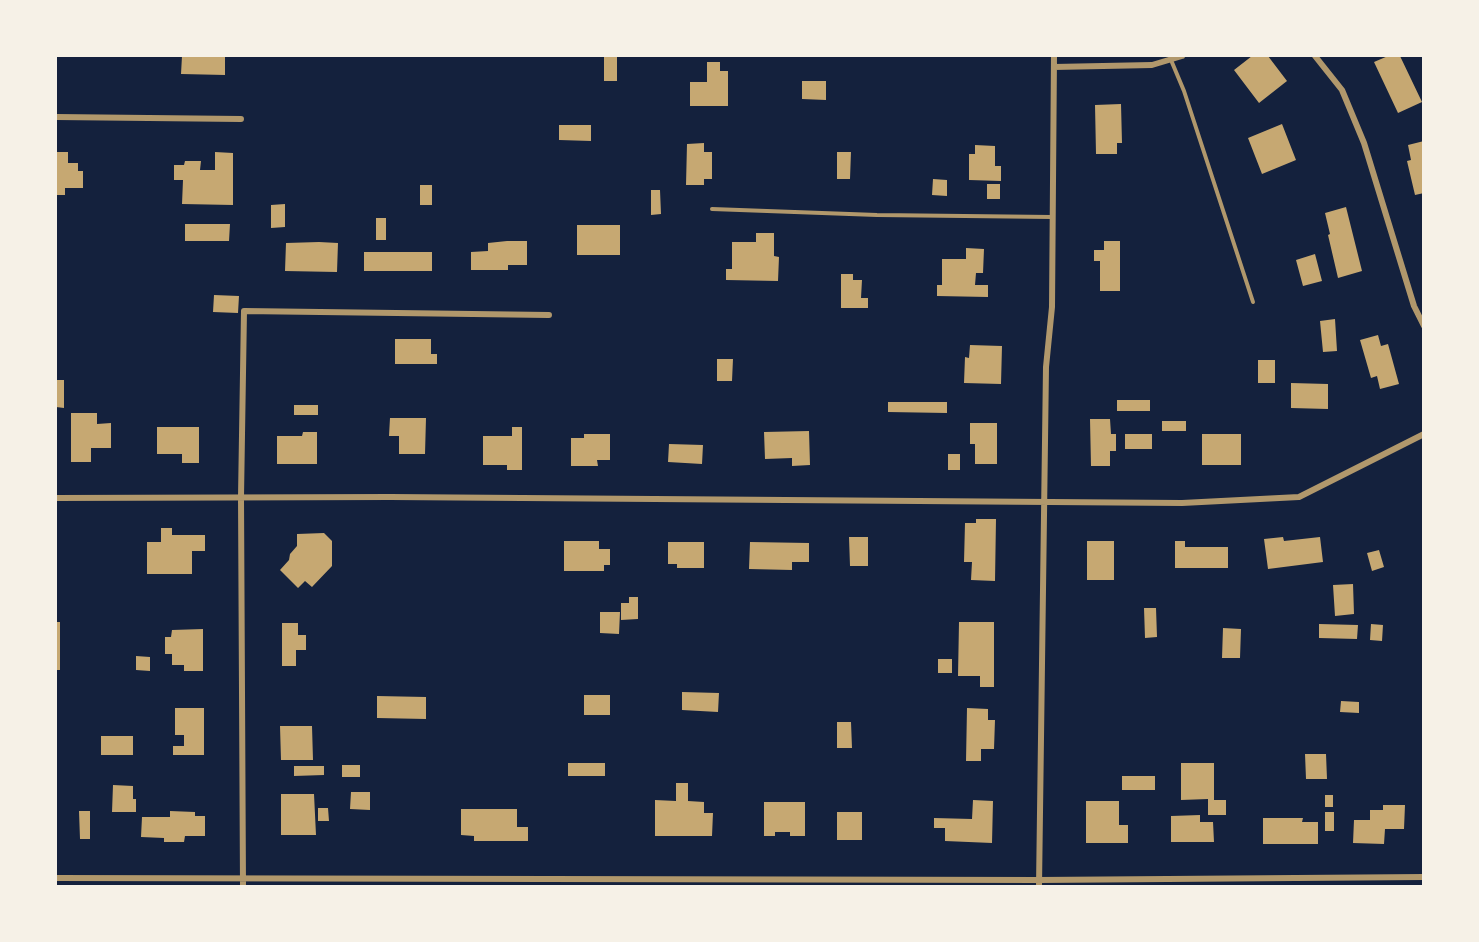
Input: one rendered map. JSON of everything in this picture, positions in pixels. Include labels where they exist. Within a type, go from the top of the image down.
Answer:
[{"type":"street","points":[[1039,883],[1043,500],[1046,367],[1052,307],[1054,56]]},
{"type":"street","points":[[1054,67],[1152,66],[1182,56]]},
{"type":"street","points":[[1315,56],[1342,90],[1364,143],[1414,306],[1424,326]]},
{"type":"street","points":[[56,117],[241,119]]},
{"type":"street","points":[[243,886],[241,497],[244,312],[549,315]]},
{"type":"street","points":[[56,498],[1043,500],[1182,503],[1299,497],[1424,434]]},
{"type":"street","points":[[56,878],[1039,883],[1424,877]]},
{"type":"lane","points":[[1172,60],[1252,302]]},
{"type":"lane","points":[[712,209],[867,215],[1053,217]]},
{"type":"building","points":[[182,56],[225,56],[225,75],[181,74]]},
{"type":"building","points":[[604,56],[617,56],[617,81],[604,81]]},
{"type":"building","points":[[1252,56],[1268,56],[1287,81],[1259,103],[1234,70]]},
{"type":"building","points":[[1388,56],[1400,56],[1422,102],[1398,113],[1374,62]]},
{"type":"building","points":[[707,62],[720,62],[720,71],[728,71],[728,106],[690,106],[690,82],[707,82]]},
{"type":"building","points":[[802,81],[826,81],[826,100],[802,99]]},
{"type":"building","points":[[1121,104],[1122,143],[1117,143],[1117,154],[1096,154],[1095,105]]},
{"type":"building","points":[[1282,124],[1296,160],[1262,174],[1248,138]]},
{"type":"building","points":[[559,125],[591,125],[591,141],[559,140]]},
{"type":"building","points":[[1424,141],[1424,193],[1415,195],[1407,161],[1411,160],[1408,145]]},
{"type":"building","points":[[704,143],[704,152],[712,152],[712,179],[704,179],[704,185],[686,185],[687,144]]},
{"type":"building","points":[[975,145],[995,146],[995,166],[1001,166],[1001,181],[969,180],[969,154],[975,154]]},
{"type":"building","points":[[56,152],[68,152],[68,163],[78,163],[78,171],[83,171],[83,188],[65,188],[65,195],[56,195]]},
{"type":"building","points":[[215,152],[233,153],[233,205],[182,204],[183,180],[174,180],[174,165],[184,165],[185,161],[201,161],[200,170],[215,170]]},
{"type":"building","points":[[837,152],[851,152],[850,179],[837,179]]},
{"type":"building","points":[[933,179],[947,180],[947,196],[932,195]]},
{"type":"building","points":[[987,184],[1000,184],[1000,199],[987,199]]},
{"type":"building","points":[[420,185],[432,185],[432,205],[420,205]]},
{"type":"building","points":[[651,190],[660,190],[661,214],[651,215]]},
{"type":"building","points":[[285,204],[285,227],[271,228],[271,205]]},
{"type":"building","points":[[1346,207],[1362,271],[1338,278],[1325,213]]},
{"type":"building","points":[[376,218],[386,218],[386,240],[376,240]]},
{"type":"building","points":[[185,224],[230,224],[229,241],[185,241]]},
{"type":"building","points":[[577,225],[620,225],[620,255],[577,255]]},
{"type":"building","points":[[756,233],[774,233],[774,256],[779,257],[778,281],[726,280],[726,269],[732,269],[732,242],[756,242]]},
{"type":"building","points":[[527,241],[527,265],[508,265],[508,270],[471,270],[471,252],[488,251],[488,243]]},
{"type":"building","points":[[1104,241],[1120,241],[1120,291],[1100,291],[1100,261],[1094,261],[1094,250],[1104,250]]},
{"type":"building","points":[[286,243],[338,243],[337,272],[285,271]]},
{"type":"building","points":[[966,248],[984,249],[983,273],[976,273],[975,285],[988,285],[988,297],[937,296],[937,285],[942,285],[942,259],[966,259]]},
{"type":"building","points":[[364,252],[432,252],[432,271],[364,271]]},
{"type":"building","points":[[1315,254],[1322,281],[1303,286],[1296,260]]},
{"type":"building","points":[[841,274],[853,274],[853,280],[862,280],[861,298],[868,298],[868,308],[841,308]]},
{"type":"building","points":[[214,295],[239,296],[238,313],[213,312]]},
{"type":"building","points":[[1335,319],[1337,351],[1323,352],[1320,321]]},
{"type":"building","points":[[1378,335],[1381,346],[1388,344],[1399,384],[1380,389],[1377,376],[1371,378],[1360,340]]},
{"type":"building","points":[[395,339],[431,339],[431,354],[437,354],[437,364],[395,364]]},
{"type":"building","points":[[970,345],[1002,346],[1001,384],[964,383],[965,357],[969,358]]},
{"type":"building","points":[[717,359],[733,359],[732,381],[717,381]]},
{"type":"building","points":[[1258,360],[1275,360],[1275,383],[1258,383]]},
{"type":"building","points":[[56,380],[64,380],[64,408],[56,407]]},
{"type":"building","points":[[1291,383],[1328,384],[1328,409],[1291,408]]},
{"type":"building","points":[[1117,400],[1150,400],[1150,411],[1117,411]]},
{"type":"building","points":[[888,402],[947,402],[947,413],[888,412]]},
{"type":"building","points":[[294,405],[318,405],[318,415],[294,415]]},
{"type":"building","points":[[71,413],[97,413],[97,424],[111,423],[111,448],[91,448],[91,462],[71,462]]},
{"type":"building","points":[[390,418],[426,418],[425,454],[399,454],[399,436],[389,436]]},
{"type":"building","points":[[1090,419],[1110,419],[1111,434],[1116,434],[1116,451],[1110,451],[1110,466],[1091,466]]},
{"type":"building","points":[[1162,421],[1186,421],[1186,431],[1162,431]]},
{"type":"building","points":[[970,423],[997,423],[997,464],[975,464],[975,444],[970,444]]},
{"type":"building","points":[[157,427],[199,427],[199,463],[182,463],[182,454],[157,454]]},
{"type":"building","points":[[512,427],[522,427],[522,470],[507,470],[507,465],[483,465],[483,436],[512,436]]},
{"type":"building","points":[[809,431],[810,465],[792,466],[792,458],[765,459],[764,432]]},
{"type":"building","points":[[303,432],[317,432],[317,464],[277,464],[277,436],[302,436]]},
{"type":"building","points":[[584,434],[610,434],[610,460],[597,460],[598,466],[571,466],[571,438],[584,438]]},
{"type":"building","points":[[1125,434],[1152,434],[1152,449],[1125,449]]},
{"type":"building","points":[[1202,434],[1241,434],[1241,465],[1202,465]]},
{"type":"building","points":[[669,444],[703,445],[702,464],[668,462]]},
{"type":"building","points":[[948,454],[960,454],[960,470],[948,470]]},
{"type":"building","points":[[976,519],[996,519],[995,581],[971,580],[972,562],[964,562],[965,523],[976,523]]},
{"type":"building","points":[[161,528],[172,528],[172,535],[205,535],[205,551],[192,551],[192,574],[147,574],[147,542],[161,542]]},
{"type":"building","points":[[324,533],[332,541],[332,566],[312,587],[305,581],[298,588],[280,570],[297,546],[297,534]]},
{"type":"building","points":[[849,537],[868,537],[868,566],[850,566]]},
{"type":"building","points":[[1283,537],[1284,541],[1320,537],[1323,562],[1268,569],[1264,539]]},
{"type":"building","points":[[564,541],[599,541],[599,549],[610,549],[610,565],[604,565],[604,571],[564,571]]},
{"type":"building","points":[[1087,541],[1114,541],[1114,580],[1087,580]]},
{"type":"building","points":[[1175,541],[1185,541],[1185,547],[1228,547],[1228,568],[1175,568]]},
{"type":"building","points":[[668,542],[704,542],[704,568],[677,568],[677,564],[668,564]]},
{"type":"building","points":[[750,542],[809,543],[809,562],[792,562],[792,570],[749,569]]},
{"type":"building","points":[[1379,550],[1384,567],[1372,571],[1367,553]]},
{"type":"building","points":[[1353,584],[1354,614],[1335,616],[1333,585]]},
{"type":"building","points":[[629,597],[638,597],[638,619],[621,620],[621,603],[629,603]]},
{"type":"building","points":[[1144,608],[1156,608],[1157,637],[1145,638]]},
{"type":"building","points":[[600,612],[620,612],[619,634],[600,633]]},
{"type":"building","points":[[56,622],[60,622],[60,670],[56,670]]},
{"type":"building","points":[[959,622],[994,622],[994,687],[980,687],[980,676],[958,676]]},
{"type":"building","points":[[282,623],[298,623],[298,635],[306,635],[306,650],[296,650],[296,666],[282,666]]},
{"type":"building","points":[[1319,624],[1358,625],[1357,639],[1319,638]]},
{"type":"building","points":[[1371,624],[1383,625],[1382,641],[1370,640]]},
{"type":"building","points":[[1223,628],[1241,629],[1240,658],[1222,658]]},
{"type":"building","points":[[203,629],[203,671],[184,671],[184,665],[172,665],[172,654],[165,654],[165,637],[171,637],[172,630]]},
{"type":"building","points":[[136,656],[150,657],[150,671],[136,670]]},
{"type":"building","points":[[938,659],[952,659],[952,673],[938,673]]},
{"type":"building","points":[[682,692],[719,693],[718,712],[682,710]]},
{"type":"building","points":[[584,695],[610,695],[610,715],[584,715]]},
{"type":"building","points":[[377,696],[426,697],[426,719],[377,718]]},
{"type":"building","points":[[1341,701],[1359,702],[1359,713],[1340,712]]},
{"type":"building","points":[[175,708],[204,708],[204,755],[173,755],[173,746],[184,746],[184,735],[175,735]]},
{"type":"building","points":[[967,708],[988,709],[988,720],[995,720],[994,749],[981,749],[981,761],[966,761]]},
{"type":"building","points":[[837,722],[851,722],[852,748],[837,748]]},
{"type":"building","points":[[280,726],[312,726],[313,760],[281,760]]},
{"type":"building","points":[[101,736],[133,736],[133,755],[101,755]]},
{"type":"building","points":[[1305,754],[1326,754],[1327,779],[1306,779]]},
{"type":"building","points":[[568,763],[605,763],[605,776],[568,776]]},
{"type":"building","points":[[1181,763],[1214,763],[1214,800],[1226,800],[1226,815],[1208,815],[1208,799],[1181,800]]},
{"type":"building","points":[[342,765],[360,765],[360,777],[342,777]]},
{"type":"building","points":[[294,766],[324,766],[324,775],[294,776]]},
{"type":"building","points":[[1122,776],[1155,776],[1155,790],[1122,790]]},
{"type":"building","points":[[676,783],[688,783],[688,801],[704,802],[704,813],[713,813],[712,836],[655,836],[655,800],[676,801]]},
{"type":"building","points":[[113,785],[133,786],[136,812],[112,812]]},
{"type":"building","points":[[351,792],[370,792],[370,810],[350,809]]},
{"type":"building","points":[[281,794],[314,794],[316,835],[281,835]]},
{"type":"building","points":[[1325,795],[1333,795],[1333,807],[1325,807]]},
{"type":"building","points":[[973,800],[993,801],[992,843],[945,841],[945,828],[934,828],[934,818],[972,819]]},
{"type":"building","points":[[1086,801],[1119,801],[1119,825],[1128,825],[1128,843],[1086,843]]},
{"type":"building","points":[[764,802],[805,802],[805,836],[790,836],[790,832],[775,832],[775,836],[764,836]]},
{"type":"building","points":[[1383,805],[1405,805],[1404,829],[1385,829],[1384,844],[1353,843],[1354,820],[1370,820],[1370,810],[1383,810]]},
{"type":"building","points":[[318,808],[328,808],[329,821],[318,821]]},
{"type":"building","points":[[461,809],[517,809],[517,827],[528,827],[528,841],[474,841],[474,836],[461,835]]},
{"type":"building","points":[[79,811],[90,811],[90,839],[80,839]]},
{"type":"building","points":[[170,811],[195,812],[195,816],[205,816],[205,836],[185,836],[184,842],[164,842],[164,838],[141,837],[142,817],[170,817]]},
{"type":"building","points":[[837,812],[862,812],[862,840],[837,840]]},
{"type":"building","points":[[1325,812],[1334,812],[1334,831],[1325,831]]},
{"type":"building","points":[[1200,815],[1200,822],[1213,822],[1214,842],[1171,842],[1171,816]]},
{"type":"building","points":[[1263,818],[1303,818],[1302,822],[1318,822],[1318,844],[1263,844]]}]
